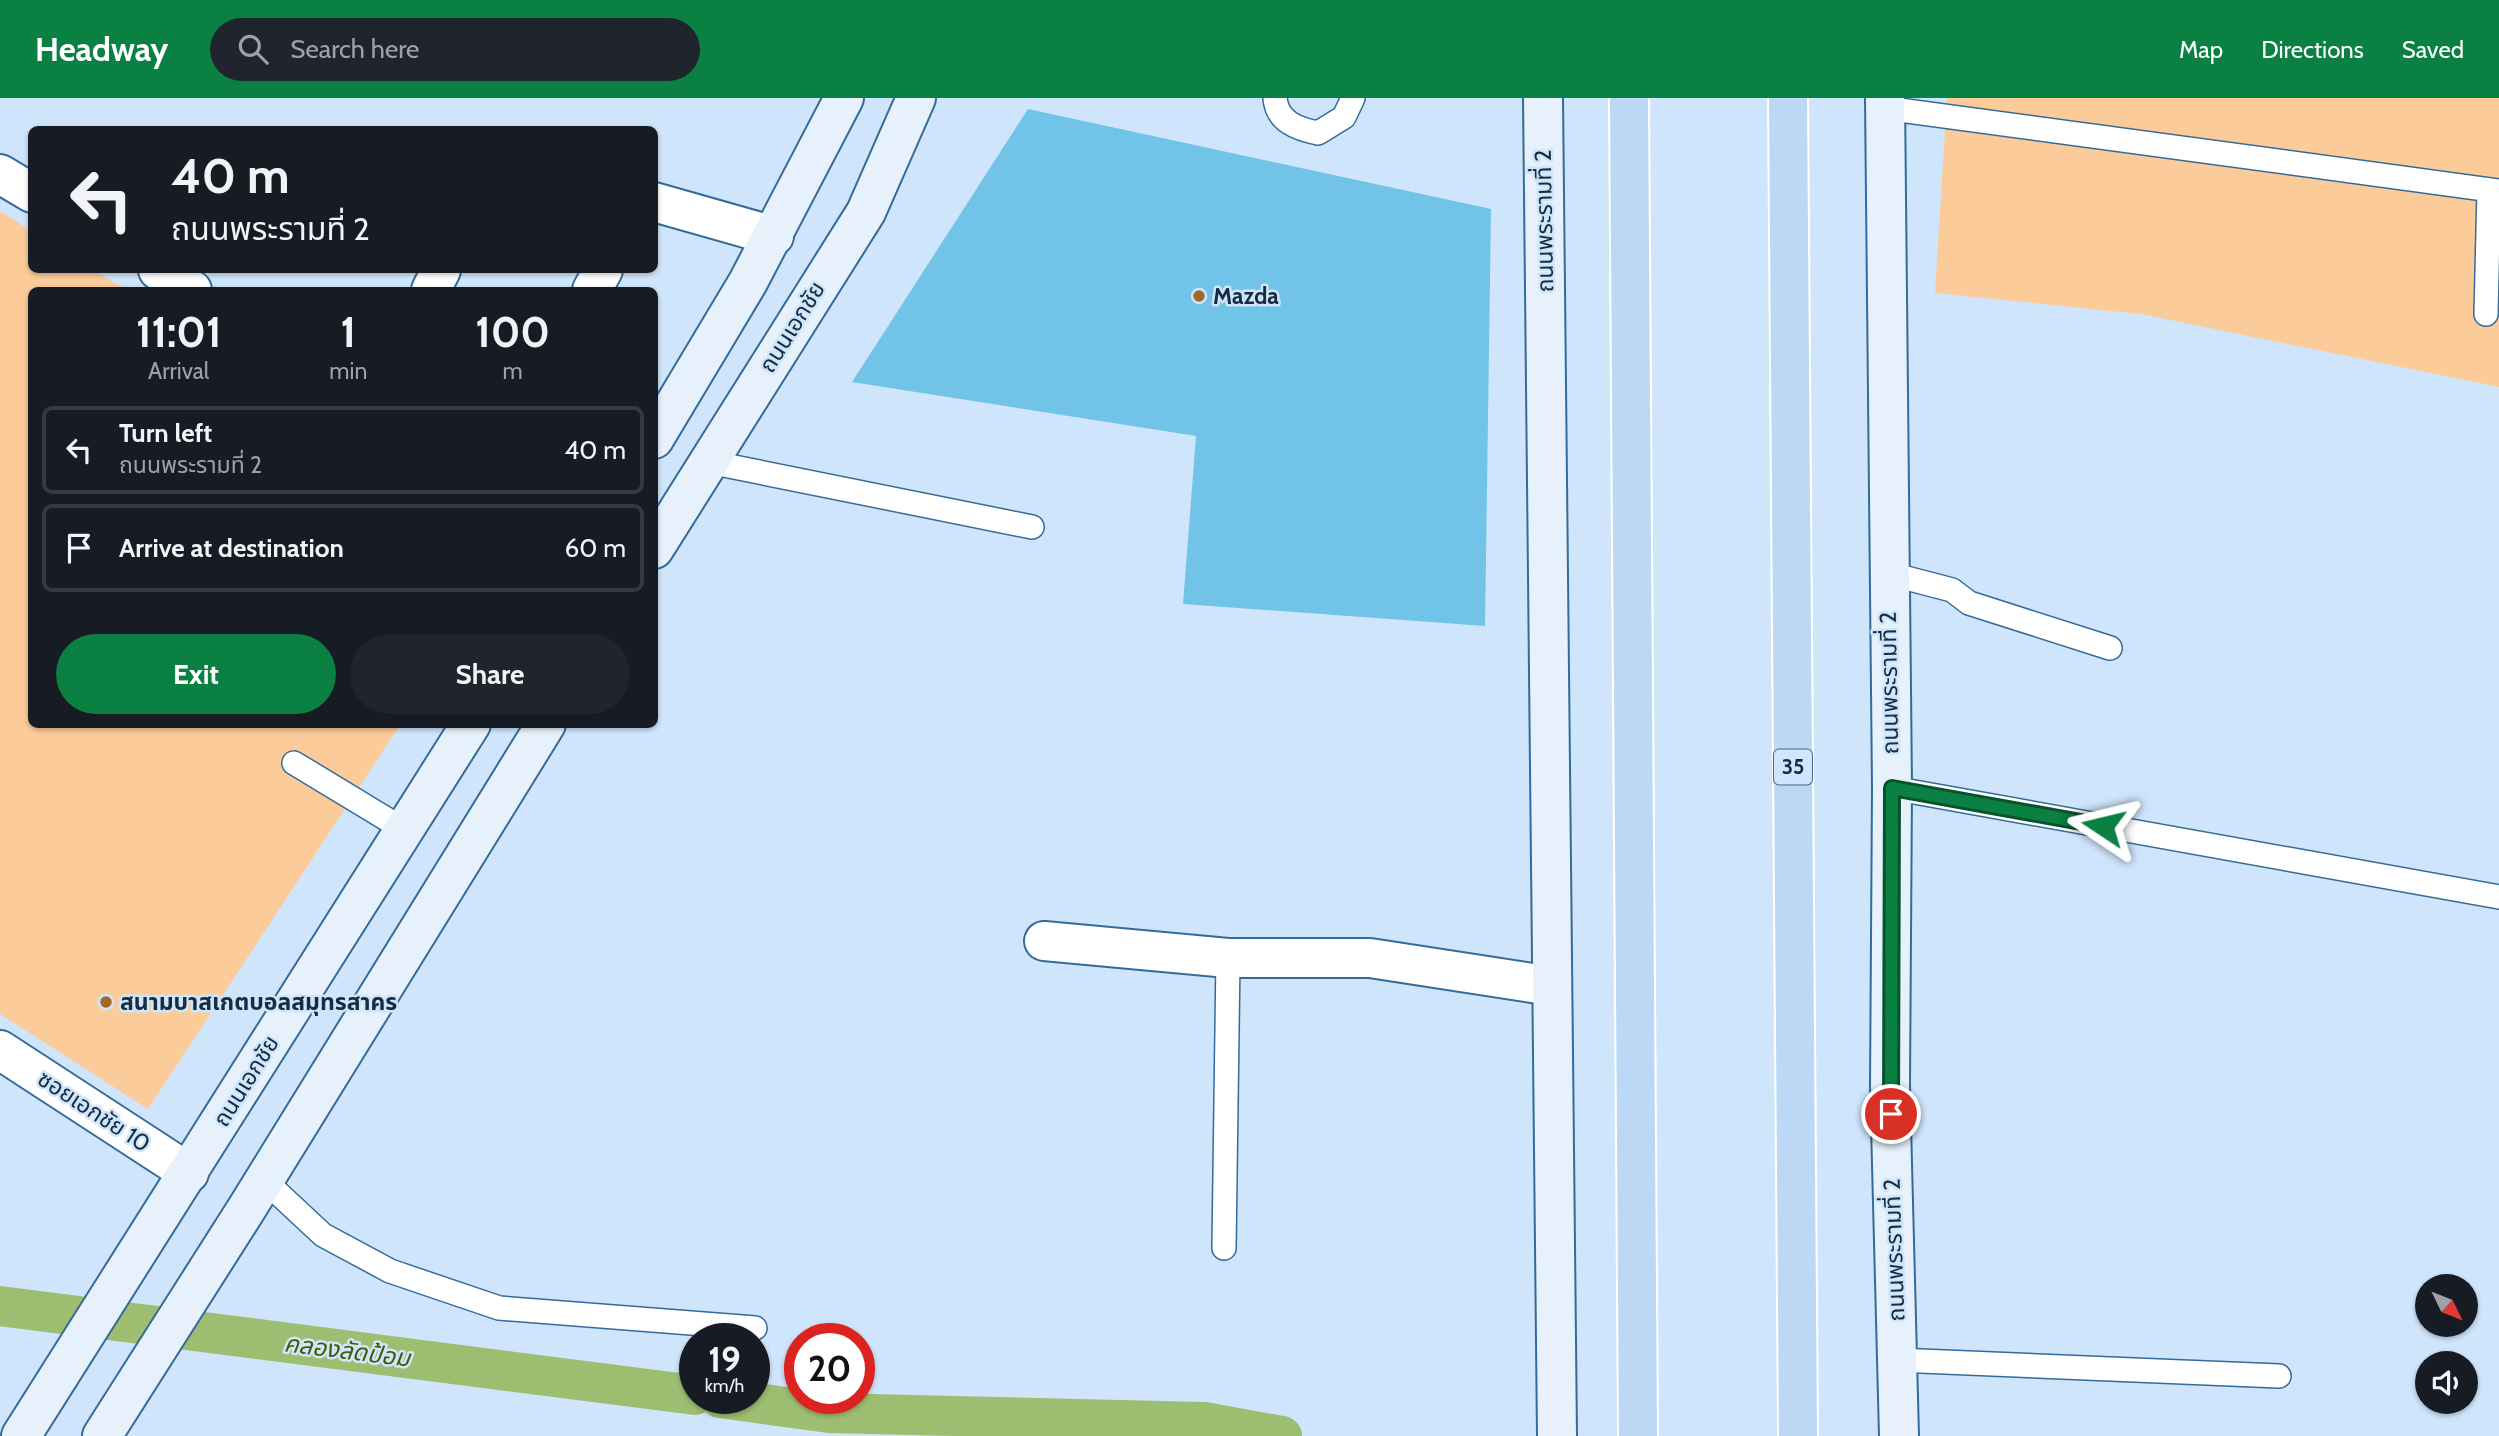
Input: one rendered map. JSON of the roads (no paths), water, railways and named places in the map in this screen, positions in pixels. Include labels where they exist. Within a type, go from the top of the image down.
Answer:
[{"type":"highway","points":[[1629,98],[1638,1436]]},
{"type":"highway","name":"35","points":[[1788,98],[1798,1436]]},
{"type":"main road","points":[[658,432],[774,236],[844,98]]},
{"type":"main road","name":"ถนนเอกชัย","points":[[658,543],[866,212],[916,98]]},
{"type":"main road","name":"ถนนพระรามที่ 2","points":[[1543,98],[1557,1436]]},
{"type":"main road","name":"ถนนพระรามที่ 2","points":[[1885,103],[1887,573],[1892,788],[1890,1086],[1899,1436]]},
{"type":"main road","name":"ถนนเอกชัย","points":[[21,1436],[468,728]]},
{"type":"main road","points":[[102,1436],[544,728]]},
{"type":"street","points":[[0,174],[28,191]]},
{"type":"street","points":[[658,203],[774,236]]},
{"type":"street","points":[[163,273],[187,287]]},
{"type":"street","points":[[1044,941],[1228,958],[1370,958],[1552,986]]},
{"type":"street","name":"ซอยเอกชัย 10","points":[[0,1050],[189,1173]]},
{"type":"lane","points":[[1275,98],[1282,116],[1295,128],[1318,133],[1344,117],[1353,98]]},
{"type":"lane","points":[[1885,103],[2494,190],[2486,314]]},
{"type":"lane","points":[[709,462],[1031,527]]},
{"type":"lane","points":[[1887,573],[1952,590],[1969,603],[2110,649]]},
{"type":"lane","points":[[294,763],[403,829]]},
{"type":"lane","points":[[1892,788],[2499,897]]},
{"type":"lane","points":[[1224,1248],[1228,958]]},
{"type":"lane","points":[[264,1180],[323,1235],[390,1271],[499,1308],[691,1323]]},
{"type":"lane","points":[[1897,1360],[2279,1376]]},
{"type":"waterway","name":"คลองลัดป้อม","points":[[0,1306],[679,1393]]},
{"type":"waterway","name":"คลองลัดป้อม","points":[[770,1405],[829,1413],[1204,1422],[1282,1436]]},
{"type":"place","name":"Mazda","points":[[1199,296]]},
{"type":"place","name":"สนามบาสเกตบอลสมุทรสาคร","points":[[106,1002]]}]
